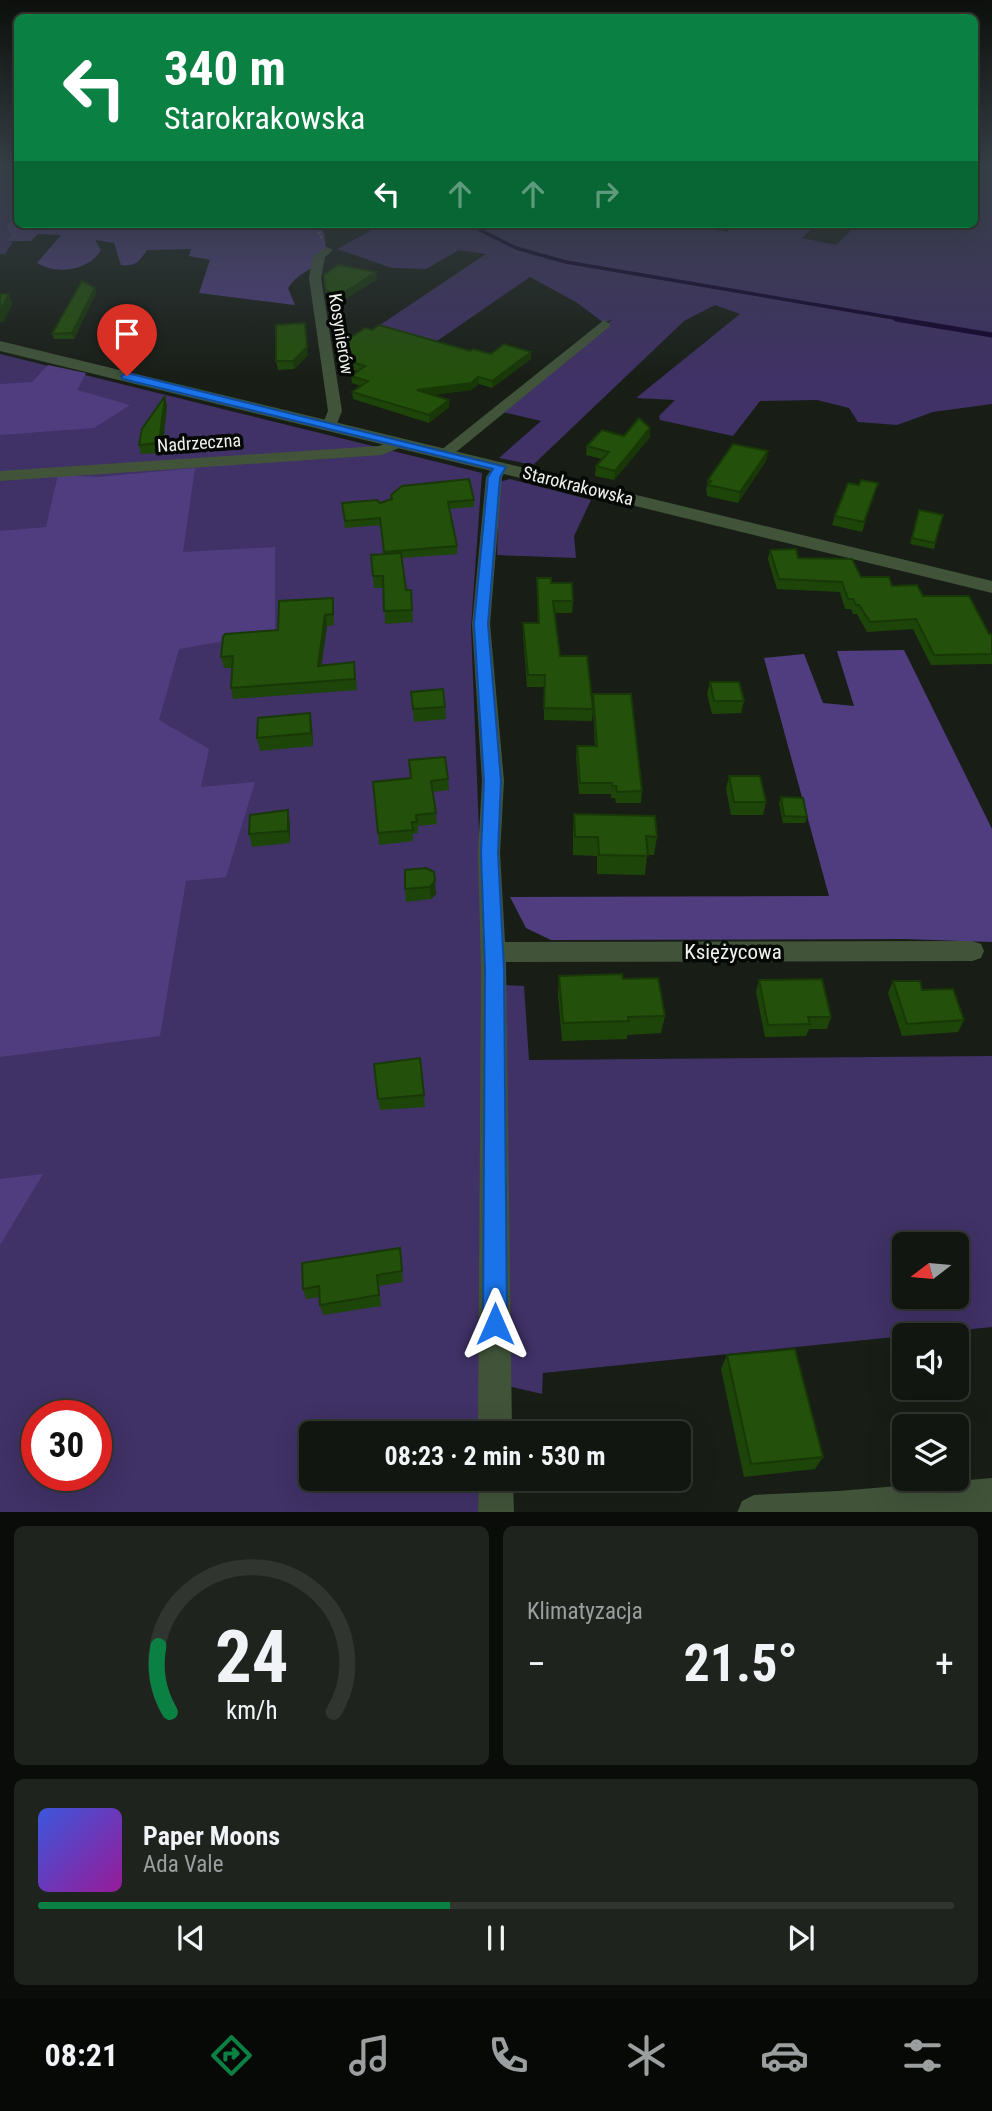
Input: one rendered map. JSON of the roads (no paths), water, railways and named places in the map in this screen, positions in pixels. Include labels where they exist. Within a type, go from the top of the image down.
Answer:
[{"type":"street","name":"Kosynierów","points":[[327,250],[319,256],[314,278],[335,411],[329,426]]},
{"type":"street","points":[[444,454],[604,324]]},
{"type":"street","name":"Starokrakowska","points":[[0,346],[992,587]]},
{"type":"street","name":"Nadrzeczna","points":[[0,476],[382,450],[399,443]]},
{"type":"street","points":[[495,1421],[493,952],[489,853],[493,781],[481,624],[494,477],[500,467]]},
{"type":"street","name":"Księżycowa","points":[[493,952],[972,951]]},
{"type":"street","points":[[496,1491],[496,1512]]},
{"type":"street","points":[[775,1512],[839,1509],[992,1494]]},
{"type":"waterway","points":[[497,239],[516,248],[566,262],[906,320]]},
{"type":"waterway","points":[[896,319],[992,335]]}]
